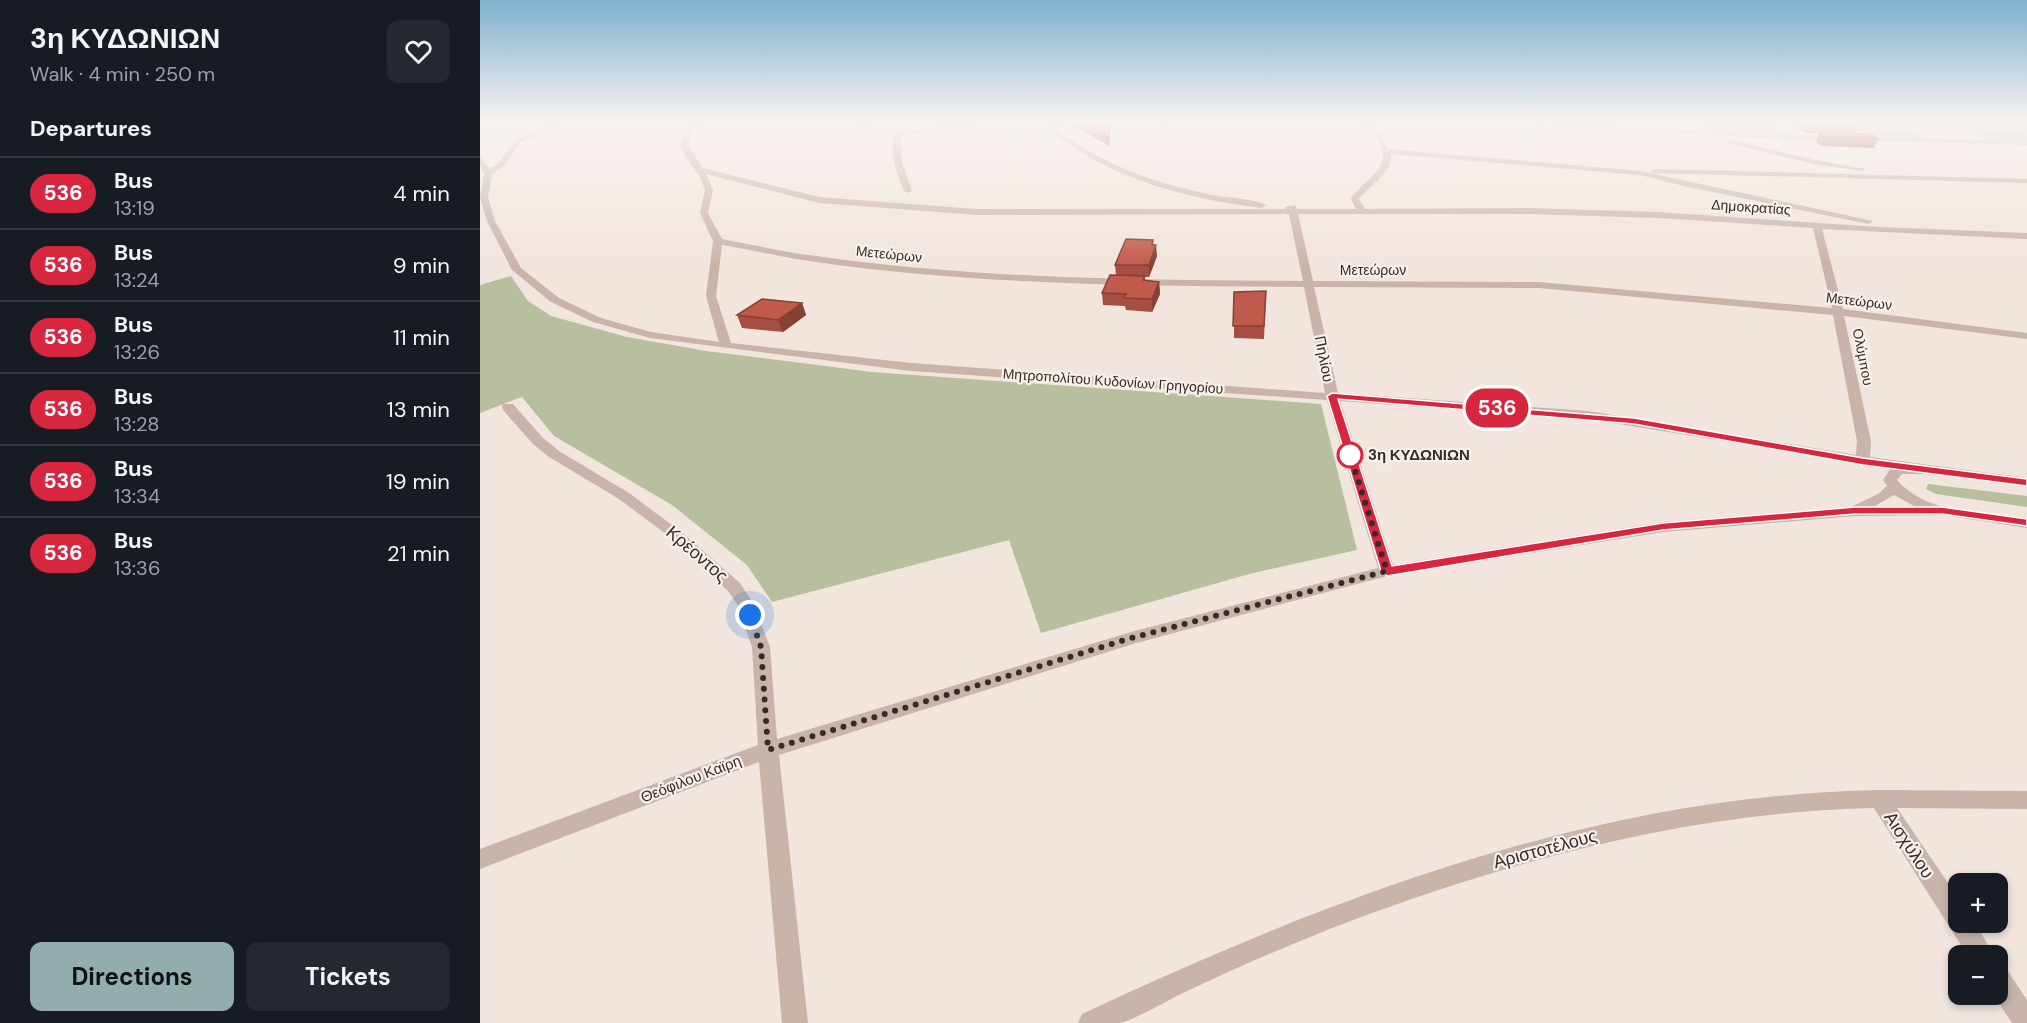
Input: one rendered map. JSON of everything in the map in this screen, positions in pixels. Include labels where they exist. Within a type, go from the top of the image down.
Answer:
[{"type":"street","points":[[488,173],[493,171]]},
{"type":"street","points":[[701,171],[710,190],[704,213],[718,241],[711,296],[726,346]]},
{"type":"street","name":"Δημοκρατίας","points":[[704,171],[806,197],[921,209],[999,213],[1293,213],[1361,210],[1637,214],[2027,236]]},
{"type":"street","points":[[901,171],[908,191]]},
{"type":"street","name":"Δημοκρατίας","points":[[1121,171],[1143,179],[1246,204],[1292,207],[1293,213]]},
{"type":"street","points":[[1361,210],[1356,199],[1357,195],[1381,171]]},
{"type":"street","points":[[1614,171],[2027,181]]},
{"type":"street","points":[[1873,171],[1916,177]]},
{"type":"street","name":"Μητροπολίτου Κυδονίων Γρηγορίου","points":[[488,173],[484,197],[491,221],[517,270],[555,300],[597,320],[650,335],[911,367],[1611,418],[1863,461],[1984,477]]},
{"type":"street","points":[[1640,173],[1688,185],[1898,226],[1907,231]]},
{"type":"street","name":"Πηλίου","points":[[1293,213],[1332,396],[1387,571]]},
{"type":"street","name":"Ολύμπου","points":[[1817,225],[1838,312],[1864,441],[1863,461]]},
{"type":"street","name":"Μετεώρων","points":[[718,241],[826,261],[1025,279],[1539,285],[1838,312],[2027,336]]},
{"type":"street","name":"Κρέοντος","points":[[508,407],[546,447],[564,461],[624,496],[658,521],[734,587],[745,603],[761,647],[768,750],[795,1023]]},
{"type":"street","name":"Μητροπολίτου Κυδονίων Γρηγορίου","points":[[1845,458],[1892,484],[1912,501],[1942,511]]},
{"type":"street","name":"Θεόφιλου Καϊρη","points":[[1855,511],[1883,497],[1892,484],[1891,474],[1896,470],[1916,467]]},
{"type":"street","points":[[1984,477],[2027,475]]},
{"type":"street","points":[[1984,477],[2027,482]]},
{"type":"street","name":"Θεόφιλου Καϊρη","points":[[480,859],[768,750],[1131,638],[1387,571],[1663,527],[1855,511],[1942,511]]},
{"type":"street","points":[[1942,511],[2027,523]]},
{"type":"street","name":"Αριστοτέλους","points":[[1092,1023],[1263,945],[1385,898],[1547,848],[1659,821],[1790,803],[1880,800],[2027,800]]},
{"type":"street","name":"Αισχύλου","points":[[1880,800],[1948,903]]},
{"type":"street","points":[[2008,994],[2027,1023]]},
{"type":"green space","points":[[511,276],[528,301],[551,316],[627,337],[706,351],[872,372],[1321,404],[1357,550],[1253,573],[1041,633],[1009,540],[772,602],[747,565],[672,505],[554,436],[522,397],[480,413],[480,285]]},
{"type":"green space","points":[[1928,484],[2027,496],[2027,507],[1936,494],[1926,489]]},
{"type":"building","points":[[1126,239],[1153,240],[1152,245],[1156,245],[1149,265],[1115,265]]},
{"type":"building","points":[[1110,275],[1145,276],[1143,280],[1159,282],[1152,299],[1124,298],[1126,294],[1102,293]]},
{"type":"building","points":[[1266,291],[1264,326],[1233,326],[1234,292]]},
{"type":"building","points":[[762,299],[802,303],[778,320],[737,315]]},
{"type":"bus line","name":"536","points":[[2027,482],[1863,461],[1588,415],[1332,396],[1387,571],[1663,527],[1855,511],[1942,511],[2027,523]]},
{"type":"place","name":"3η ΚΥΔΩΝΙΩΝ","points":[[1350,455]]},
{"type":"route","points":[[750,615],[761,647],[768,750],[1131,638],[1387,571],[1350,455]]}]
